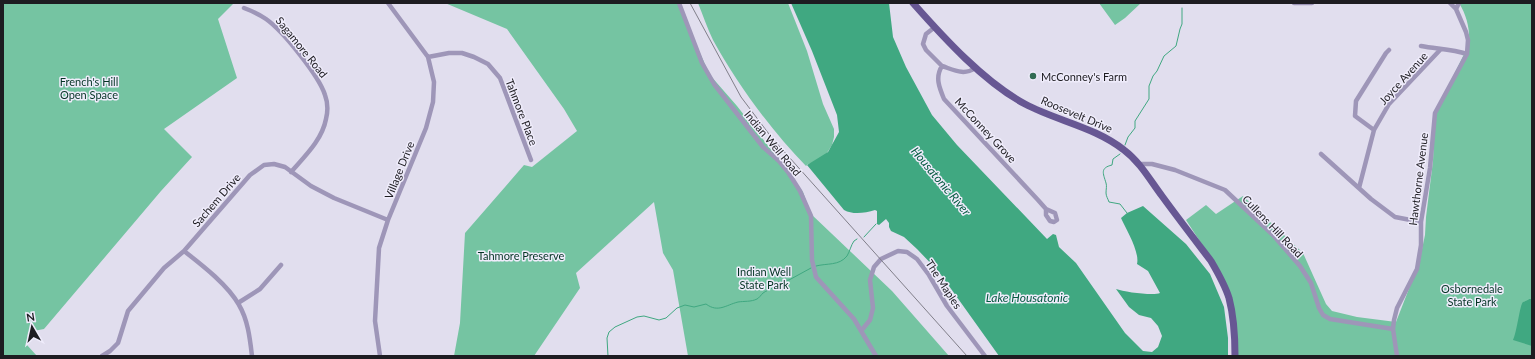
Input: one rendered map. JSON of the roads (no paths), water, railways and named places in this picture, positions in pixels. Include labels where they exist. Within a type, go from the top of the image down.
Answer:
[{"type":"main road","name":"Roosevelt Drive","points":[[913,3],[975,68],[1000,88],[1022,102],[1109,139],[1139,164],[1211,262],[1221,279],[1228,297],[1233,318],[1235,356]]},
{"type":"street","name":"Village Drive","points":[[380,356],[375,321],[379,248],[388,220],[430,116],[433,102],[434,82],[428,57],[388,3]]},
{"type":"street","name":"Indian Well Road","points":[[679,3],[702,63],[714,84],[763,147],[788,172],[800,191],[811,216],[813,269],[818,280],[843,306],[861,330],[876,356]]},
{"type":"street","points":[[1294,3],[1312,3]]},
{"type":"street","points":[[1450,3],[1456,9],[1459,3]]},
{"type":"street","name":"Sagamore Road","points":[[244,8],[257,13],[274,26],[309,67],[321,84],[326,97],[328,107],[326,120],[316,144],[291,172]]},
{"type":"street","name":"Hawthorne Avenue","points":[[1397,356],[1393,328],[1397,308],[1417,269],[1421,245],[1421,222],[1430,168],[1435,113],[1467,54],[1468,40],[1456,9]]},
{"type":"street","points":[[935,27],[926,34],[923,44],[926,50],[942,66],[957,72],[965,73],[975,68]]},
{"type":"street","points":[[1421,46],[1440,50],[1455,50],[1467,54]]},
{"type":"street","points":[[1374,130],[1356,116],[1356,101],[1389,50]]},
{"type":"street","name":"Joyce Avenue","points":[[1359,188],[1374,130],[1389,104],[1440,50]]},
{"type":"street","name":"Tahmore Place","points":[[428,57],[449,53],[462,53],[488,64],[500,78],[531,160]]},
{"type":"street","name":"McConney Grove","points":[[942,66],[938,73],[938,84],[944,98],[1046,209]]},
{"type":"street","points":[[1321,154],[1371,199],[1395,217],[1421,222]]},
{"type":"street","name":"Sachem Drive","points":[[102,356],[118,343],[128,311],[164,268],[184,251],[250,175],[264,165],[272,164],[285,167],[311,186],[334,198],[388,220]]},
{"type":"street","name":"Cullens Hill Road","points":[[1139,164],[1152,164],[1175,170],[1225,190],[1273,235],[1300,266],[1311,283],[1319,308],[1323,315],[1330,319],[1393,328]]},
{"type":"street","points":[[184,251],[228,290],[238,303],[249,333],[252,356]]},
{"type":"street","name":"The Maples","points":[[861,330],[870,320],[873,308],[870,280],[874,267],[881,259],[898,251],[907,252],[918,259],[947,306],[986,356]]},
{"type":"street","points":[[238,303],[260,289],[281,265]]},
{"type":"water","name":"Lake Housatonic","points":[[791,3],[889,3],[893,37],[906,67],[932,115],[957,145],[1047,239],[1053,234],[1056,235],[1059,247],[1076,263],[1125,333],[1143,351],[1152,352],[1158,347],[1162,336],[1158,326],[1151,318],[1139,315],[1129,307],[1116,289],[1139,293],[1160,293],[1148,271],[1137,264],[1135,247],[1121,218],[1127,213],[1143,206],[1186,244],[1210,274],[1224,307],[1228,338],[1228,356],[999,356],[939,272],[917,249],[904,237],[891,231],[889,223],[886,219],[879,225],[877,224],[877,211],[855,213],[844,210],[807,165],[828,152],[839,132],[837,115]]},
{"type":"water","points":[[1529,299],[1532,299],[1532,346],[1513,340],[1522,304]]},
{"type":"waterway","points":[[1125,145],[1128,137],[1135,128],[1135,121],[1149,99],[1149,86],[1153,76],[1164,56],[1176,46],[1182,24],[1182,8]]},
{"type":"waterway","points":[[1120,154],[1113,159],[1112,165],[1104,169],[1103,174],[1106,184],[1106,194],[1109,202],[1120,204],[1127,213]]},
{"type":"waterway","points":[[864,237],[876,224]]},
{"type":"waterway","points":[[816,266],[837,263],[844,259],[854,241],[857,239]]},
{"type":"waterway","points":[[608,356],[607,338],[609,332],[615,327],[637,317],[644,316],[659,320],[666,318],[677,308],[685,305],[694,307],[706,304],[710,307],[722,308],[738,302],[755,300],[763,293],[773,288],[778,282],[789,280],[811,268]]},
{"type":"railway","points":[[690,3],[741,97],[772,138],[967,356]]},
{"type":"place","name":"McConney's Farm","points":[[1033,76]]},
{"type":"park label","name":"French's Hill Open Space","points":[[89,87]]},
{"type":"park label","name":"Tahmore Preserve","points":[[521,255]]},
{"type":"park label","name":"Indian Well State Park","points":[[764,277]]},
{"type":"park label","name":"Osbornedale State Park","points":[[1472,294]]},
{"type":"water label","name":"Housatonic River","points":[[941,181]]}]
